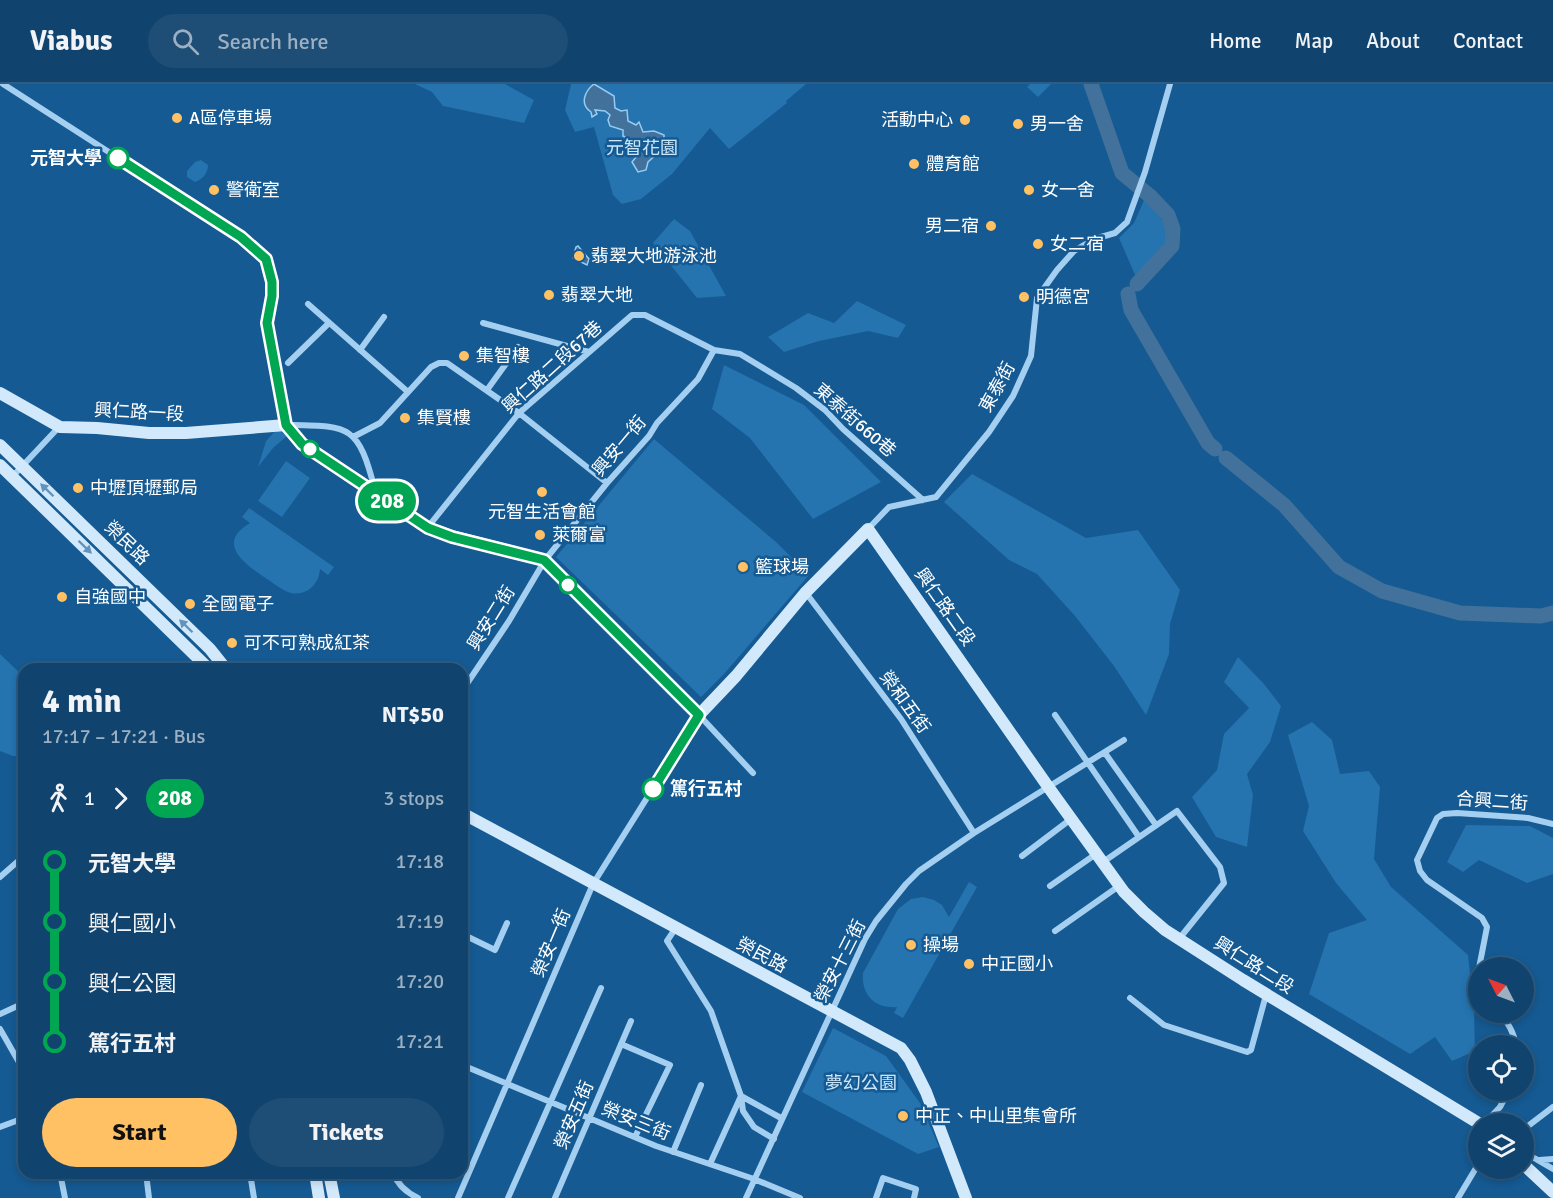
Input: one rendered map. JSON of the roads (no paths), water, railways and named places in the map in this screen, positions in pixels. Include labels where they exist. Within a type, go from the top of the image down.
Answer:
[{"type":"street","points":[[3,84],[196,207],[241,237],[266,259],[272,289],[267,323],[286,425],[302,444],[428,528],[452,537],[544,560],[699,715],[753,773]]},
{"type":"street","name":"東泰街","points":[[923,500],[936,497],[948,484],[1013,396],[1031,356],[1036,298],[1074,251],[1094,239],[1115,233],[1127,222],[1145,172],[1170,84]]},
{"type":"street","points":[[308,304],[408,392]]},
{"type":"street","name":"東泰街660巷","points":[[632,315],[645,315],[714,350],[740,354],[796,388],[825,410],[843,429],[923,500]]},
{"type":"street","name":"興仁路二段67巷","points":[[428,528],[519,413],[632,315]]},
{"type":"street","points":[[360,350],[384,317]]},
{"type":"street","points":[[288,363],[329,323]]},
{"type":"street","points":[[483,323],[589,352]]},
{"type":"street","points":[[487,390],[518,347]]},
{"type":"street","name":"興安一街","points":[[544,560],[649,436],[657,423],[698,379],[714,350]]},
{"type":"street","points":[[353,437],[380,423],[431,367],[444,362],[519,413],[607,483]]},
{"type":"street","name":"興仁路一段","points":[[0,393],[60,427],[186,433],[286,425]]},
{"type":"street","points":[[286,425],[338,427],[353,437],[367,461],[376,494]]},
{"type":"street","points":[[12,477],[60,427]]},
{"type":"street","name":"榮民路","points":[[0,445],[210,649],[221,663]]},
{"type":"street","name":"榮民路","points":[[0,465],[203,663]]},
{"type":"street","points":[[699,715],[739,672],[805,593],[889,507],[923,500]]},
{"type":"street","name":"興仁路二段","points":[[868,528],[1119,886],[1144,912],[1179,939],[1266,994],[1468,1116]]},
{"type":"street","name":"興安二街","points":[[468,682],[509,621],[544,560]]},
{"type":"street","name":"榮和五街","points":[[805,593],[901,719],[974,833]]},
{"type":"street","name":"榮安一街","points":[[468,1174],[593,884],[699,715]]},
{"type":"street","points":[[1055,715],[1139,837]]},
{"type":"street","name":"榮安十三街","points":[[746,1198],[774,1139],[781,1118],[876,921],[906,884],[919,871],[974,833],[1124,740]]},
{"type":"street","points":[[1105,753],[1156,825]]},
{"type":"street","points":[[1050,886],[1139,837],[1177,811],[1220,867],[1224,883],[1179,939]]},
{"type":"street","name":"合興二街","points":[[1481,957],[1487,927],[1482,918],[1427,880],[1420,871],[1417,860],[1437,818],[1443,814],[1457,813],[1528,818],[1553,824]]},
{"type":"street","name":"榮民路","points":[[468,816],[901,1048],[910,1060],[926,1092],[966,1198]]},
{"type":"street","points":[[1022,856],[1071,819]]},
{"type":"street","points":[[0,877],[18,861]]},
{"type":"street","points":[[1055,931],[1119,886]]},
{"type":"street","points":[[468,937],[495,950],[507,923]]},
{"type":"street","points":[[675,929],[667,941],[711,1011],[741,1096],[743,1111],[754,1127],[774,1139]]},
{"type":"street","points":[[508,1198],[601,988]]},
{"type":"street","points":[[1130,998],[1164,1025],[1247,1052],[1251,1050],[1266,994]]},
{"type":"street","points":[[0,1014],[18,1006]]},
{"type":"street","name":"榮安五街","points":[[555,1198],[631,1021]]},
{"type":"street","points":[[0,1029],[18,1060]]},
{"type":"street","points":[[621,1044],[670,1065],[635,1137]]},
{"type":"street","name":"榮安三街","points":[[468,1068],[673,1152],[754,1179],[801,1198]]},
{"type":"street","points":[[673,1152],[701,1085]]},
{"type":"street","points":[[741,1096],[781,1118]]},
{"type":"street","points":[[710,1164],[741,1096]]},
{"type":"street","points":[[1494,1113],[1503,1101]]},
{"type":"street","points":[[1534,1121],[1553,1107]]},
{"type":"street","points":[[0,1127],[18,1120]]},
{"type":"street","points":[[1534,1158],[1553,1169]]},
{"type":"street","points":[[1538,1160],[1553,1159]]},
{"type":"street","points":[[1534,1174],[1553,1192]]},
{"type":"street","points":[[876,1198],[883,1178],[916,1190],[914,1198]]},
{"type":"street","points":[[61,1179],[65,1198]]},
{"type":"street","points":[[147,1179],[149,1198]]},
{"type":"street","points":[[251,1179],[254,1198]]},
{"type":"street","points":[[316,1179],[320,1198]]},
{"type":"street","points":[[330,1179],[334,1198]]},
{"type":"street","points":[[395,1179],[411,1195],[418,1198]]},
{"type":"street","name":"榮安一街","points":[[458,1198],[466,1179]]},
{"type":"street","points":[[1458,1198],[1470,1179]]},
{"type":"waterway","points":[[1091,84],[1122,173],[1150,196],[1168,215],[1173,229],[1172,246],[1137,284]]},
{"type":"waterway","points":[[1128,294],[1131,310],[1208,443],[1215,449]]},
{"type":"waterway","points":[[1226,458],[1284,505],[1339,567],[1382,591],[1460,613],[1541,616],[1553,613]]},
{"type":"place","name":"A區停車場","points":[[177,118]]},
{"type":"place","name":"活動中心","points":[[965,120]]},
{"type":"place","name":"男一舍","points":[[1018,124]]},
{"type":"place","name":"元智大學","points":[[118,158]]},
{"type":"place","name":"體育館","points":[[914,164]]},
{"type":"place","name":"警衛室","points":[[214,190]]},
{"type":"place","name":"女一舍","points":[[1029,190]]},
{"type":"place","name":"男二宿","points":[[991,226]]},
{"type":"place","name":"女二宿","points":[[1038,244]]},
{"type":"place","name":"翡翠大地游泳池","points":[[579,256]]},
{"type":"place","name":"翡翠大地","points":[[549,295]]},
{"type":"place","name":"明德宮","points":[[1024,297]]},
{"type":"place","name":"集智樓","points":[[464,356]]},
{"type":"place","name":"集賢樓","points":[[405,418]]},
{"type":"place","name":"中壢頂壢郵局","points":[[78,488]]},
{"type":"place","name":"元智生活會館","points":[[542,492]]},
{"type":"place","name":"萊爾富","points":[[540,535]]},
{"type":"place","name":"籃球場","points":[[743,567]]},
{"type":"place","name":"自強國中","points":[[62,597]]},
{"type":"place","name":"全國電子","points":[[190,604]]},
{"type":"place","name":"可不可熟成紅茶","points":[[232,643]]},
{"type":"place","name":"篤行五村","points":[[653,789]]},
{"type":"place","name":"操場","points":[[911,945]]},
{"type":"place","name":"中正國小","points":[[969,964]]},
{"type":"place","name":"中正、中山里集會所","points":[[903,1116]]},
{"type":"park label","name":"元智花園","points":[[642,148]]},
{"type":"park label","name":"夢幻公園","points":[[861,1083]]}]
